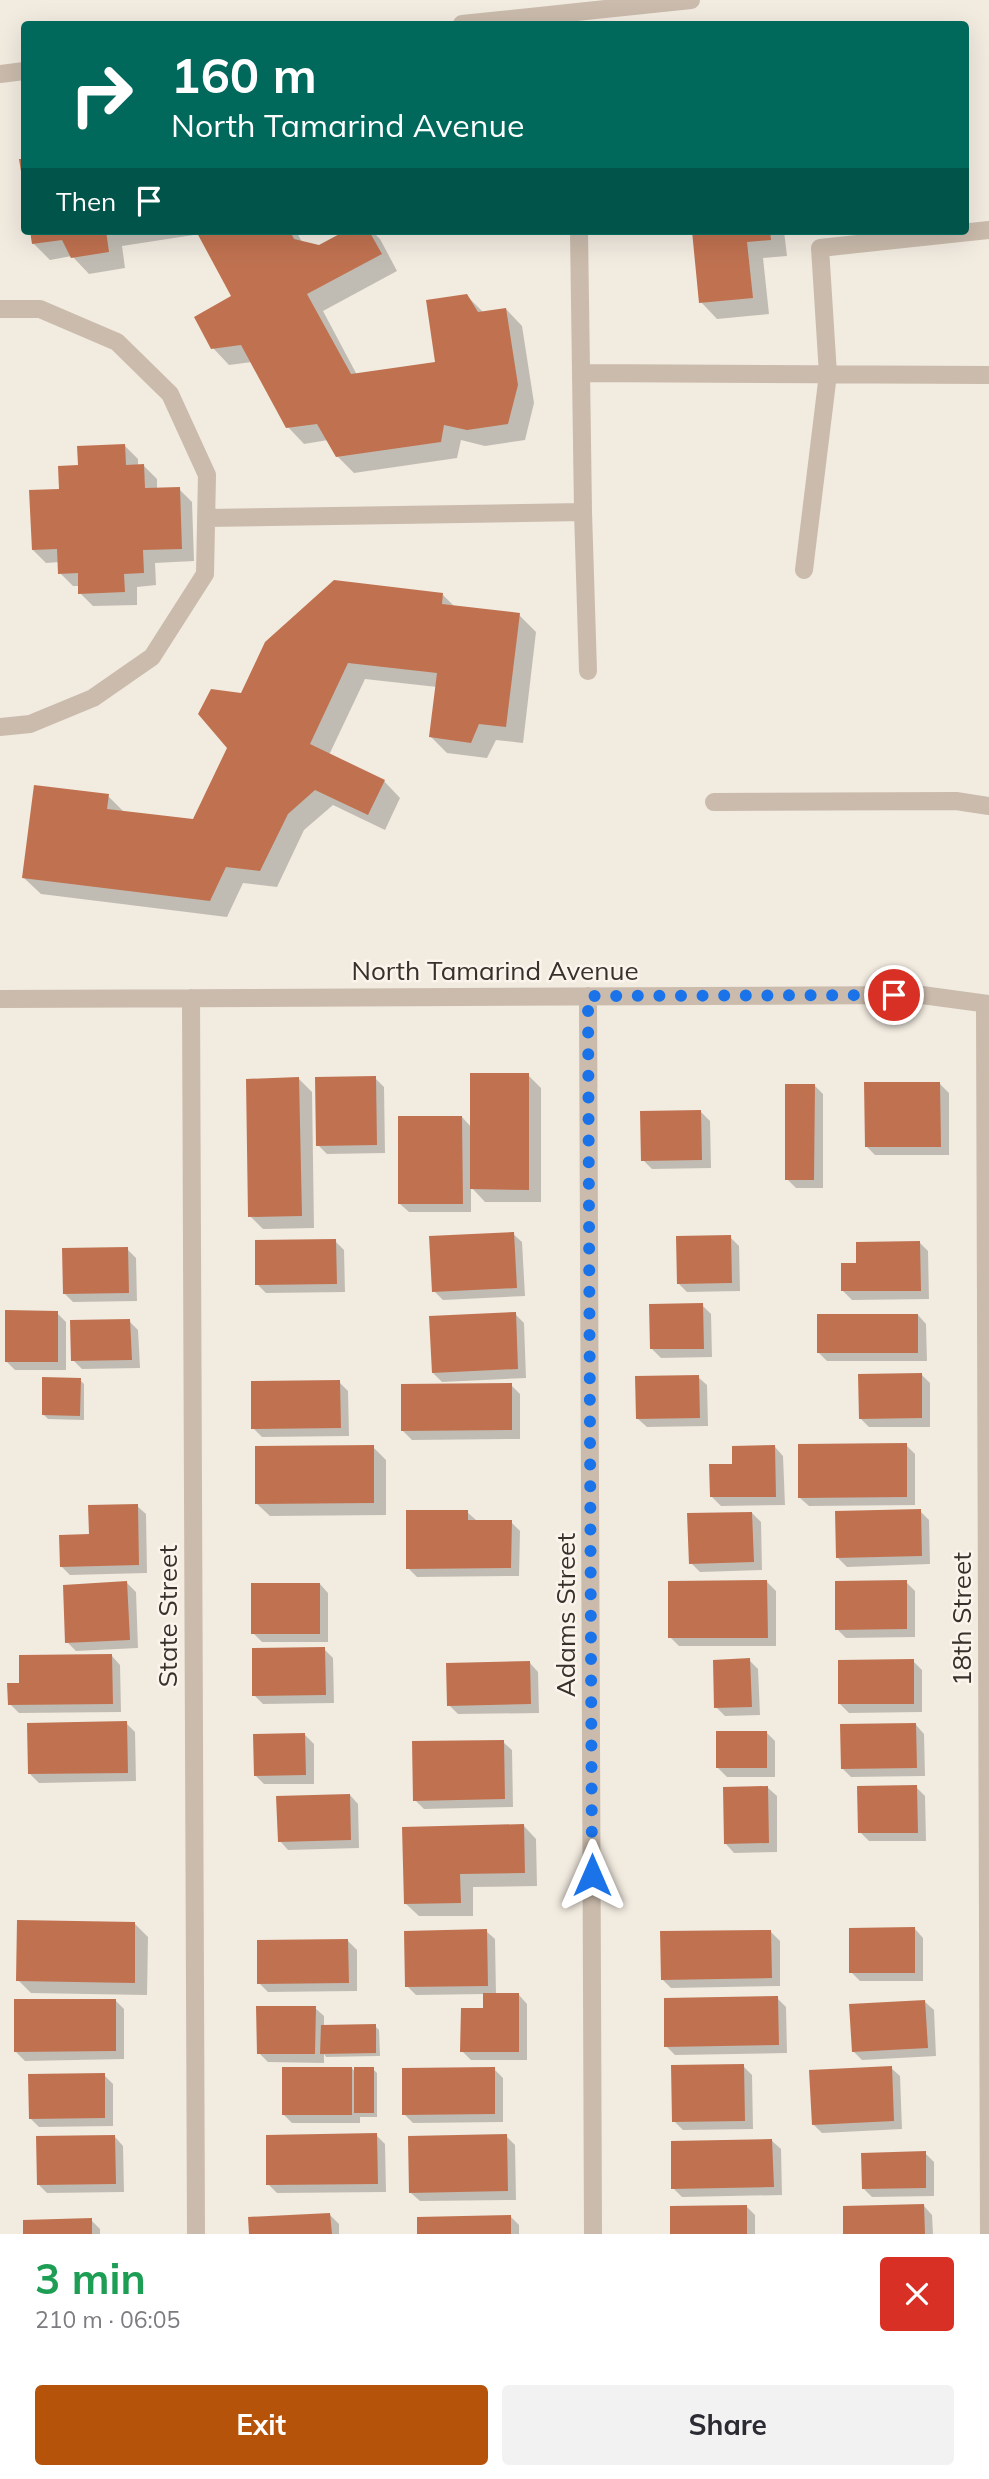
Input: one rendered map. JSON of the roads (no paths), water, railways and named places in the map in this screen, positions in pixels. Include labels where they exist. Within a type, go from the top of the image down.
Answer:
[{"type":"street","points":[[518,21],[575,18],[691,0]]},
{"type":"street","points":[[0,74],[21,71]]},
{"type":"street","points":[[969,232],[989,230]]},
{"type":"street","points":[[579,235],[588,671]]},
{"type":"street","points":[[804,570],[828,374],[820,248],[942,235]]},
{"type":"street","points":[[0,309],[40,309],[117,342],[170,394],[207,475],[205,574],[152,657],[93,698],[30,724],[0,727]]},
{"type":"street","points":[[581,373],[989,375]]},
{"type":"street","points":[[206,518],[583,512]]},
{"type":"street","points":[[715,802],[956,801],[989,806]]},
{"type":"street","name":"North Tamarind Avenue","points":[[0,999],[922,995],[987,1004]]},
{"type":"street","name":"Adams Street","points":[[588,996],[593,2234]]},
{"type":"street","name":"State Street","points":[[191,998],[196,2234]]},
{"type":"street","name":"18th Street","points":[[987,1004],[989,2234]]}]
